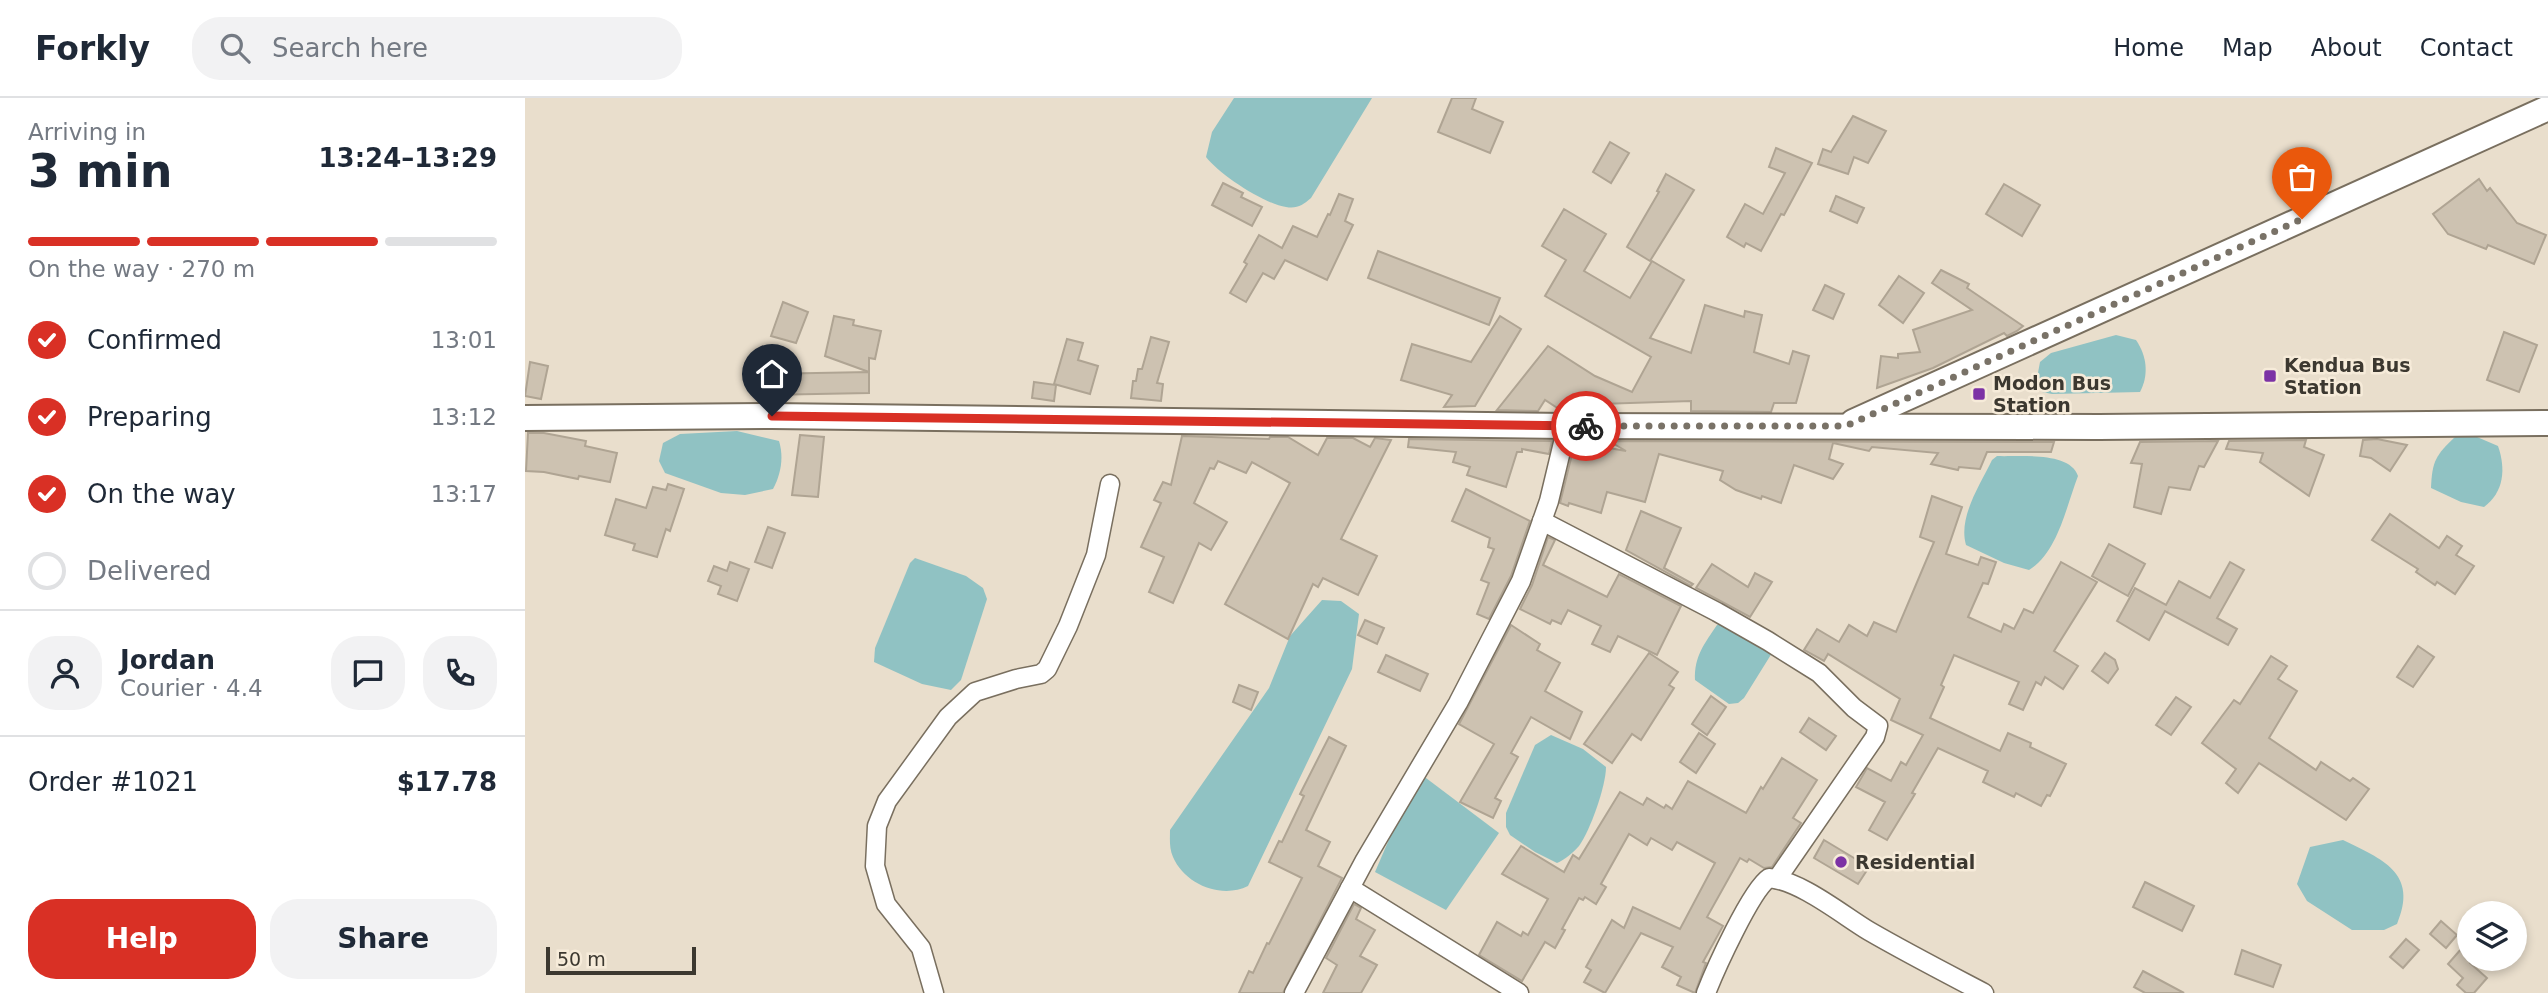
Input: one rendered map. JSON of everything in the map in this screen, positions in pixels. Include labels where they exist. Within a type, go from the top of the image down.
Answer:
[{"type":"main road","points":[[1846,426],[2548,108]]},
{"type":"main road","points":[[525,418],[772,416],[1567,426],[2237,427],[2548,423]]},
{"type":"street","points":[[1294,993],[1350,888],[1458,703],[1521,581],[1542,521],[1567,426]]},
{"type":"street","points":[[935,993],[922,948],[887,904],[875,866],[877,826],[887,801],[948,717],[975,692],[1041,674],[1047,669],[1068,626],[1096,555],[1110,484]]},
{"type":"street","points":[[1542,521],[1768,641],[1819,673],[1854,708],[1878,726],[1875,737],[1777,879]]},
{"type":"street","points":[[1706,993],[1762,883],[1769,878],[1801,890],[1871,932],[1984,993]]},
{"type":"street","points":[[1350,888],[1519,993]]},
{"type":"water","points":[[1234,98],[1372,98],[1311,198],[1300,206],[1290,207],[1277,205],[1243,187],[1221,172],[1206,157],[1212,132]]},
{"type":"water","points":[[2116,335],[2136,340],[2143,352],[2146,372],[2140,392],[2042,392],[2037,378],[2040,362],[2051,353]]},
{"type":"water","points":[[737,431],[779,441],[781,465],[773,489],[745,495],[721,493],[665,473],[659,461],[663,443],[680,434]]},
{"type":"water","points":[[2455,437],[2477,437],[2498,446],[2502,463],[2501,480],[2496,494],[2484,507],[2461,502],[2431,488],[2436,459]]},
{"type":"water","points":[[1997,456],[2055,459],[2065,462],[2078,476],[2054,541],[2039,562],[2029,570],[2004,563],[1966,545],[1964,534],[1968,512],[1976,490],[1992,460]]},
{"type":"water","points":[[915,558],[966,576],[983,588],[987,599],[961,680],[951,690],[922,684],[874,662],[875,648],[910,563]]},
{"type":"water","points":[[1322,600],[1341,601],[1359,614],[1352,669],[1248,886],[1227,891],[1205,887],[1195,882],[1179,867],[1171,850],[1170,830],[1269,688],[1290,636]]},
{"type":"water","points":[[1722,623],[1772,653],[1744,698],[1738,703],[1729,704],[1695,680],[1696,664],[1701,650],[1717,625]]},
{"type":"water","points":[[1551,735],[1583,749],[1606,767],[1600,796],[1583,839],[1574,851],[1557,863],[1510,835],[1506,827],[1506,813],[1535,745]]},
{"type":"water","points":[[1418,772],[1499,833],[1446,910],[1375,872]]},
{"type":"water","points":[[2343,840],[2383,861],[2400,880],[2403,907],[2397,924],[2384,930],[2352,930],[2307,901],[2297,884],[2310,847]]},
{"type":"building","points":[[1452,98],[1476,98],[1472,109],[1503,122],[1490,153],[1438,132]]},
{"type":"building","points":[[1853,116],[1886,131],[1868,163],[1854,157],[1848,174],[1818,164],[1823,149],[1831,152]]},
{"type":"building","points":[[1610,142],[1629,153],[1611,183],[1593,172]]},
{"type":"building","points":[[1776,148],[1812,163],[1761,251],[1746,243],[1744,247],[1727,237],[1745,204],[1763,214],[1785,173],[1769,167]]},
{"type":"building","points":[[1666,174],[1694,190],[1650,261],[1627,247],[1659,192],[1657,191]]},
{"type":"building","points":[[2479,179],[2487,191],[2490,188],[2517,223],[2546,235],[2534,264],[2488,245],[2486,249],[2448,234],[2433,214]]},
{"type":"building","points":[[1223,183],[1243,193],[1241,197],[1262,207],[1252,226],[1212,205]]},
{"type":"building","points":[[2004,184],[2040,205],[2022,236],[1986,214]]},
{"type":"building","points":[[1339,194],[1353,199],[1345,221],[1353,225],[1327,280],[1285,260],[1274,279],[1263,273],[1246,302],[1230,293],[1247,264],[1244,262],[1259,235],[1282,248],[1293,226],[1317,237]]},
{"type":"building","points":[[1836,196],[1864,208],[1857,223],[1830,211]]},
{"type":"building","points":[[1564,209],[1606,234],[1584,271],[1630,298],[1652,261],[1684,280],[1650,338],[1691,353],[1705,305],[1744,317],[1745,311],[1762,315],[1754,352],[1789,364],[1793,351],[1809,356],[1796,403],[1774,403],[1771,412],[1691,411],[1691,401],[1569,405],[1590,411],[1562,411],[1545,400],[1538,411],[1497,410],[1548,346],[1595,376],[1632,392],[1651,357],[1545,296],[1566,260],[1542,246]]},
{"type":"building","points":[[1378,251],[1500,298],[1489,325],[1368,278]]},
{"type":"building","points":[[1941,270],[1969,284],[1967,288],[2023,326],[2007,336],[2004,333],[1933,368],[1877,388],[1881,356],[1898,358],[1898,354],[1920,352],[1913,330],[1972,310],[1932,283]]},
{"type":"building","points":[[1899,276],[1924,293],[1903,323],[1879,305]]},
{"type":"building","points":[[1825,285],[1844,294],[1833,319],[1813,310]]},
{"type":"building","points":[[783,302],[808,312],[796,343],[771,336]]},
{"type":"building","points":[[834,316],[854,320],[853,325],[881,331],[875,359],[869,358],[869,372],[825,356]]},
{"type":"building","points":[[1500,316],[1521,329],[1475,406],[1444,407],[1452,395],[1401,380],[1412,344],[1471,362]]},
{"type":"building","points":[[2504,332],[2537,345],[2519,392],[2487,380]]},
{"type":"building","points":[[1151,337],[1169,342],[1157,383],[1163,384],[1161,401],[1131,398],[1133,381],[1136,381],[1138,369],[1142,369]]},
{"type":"building","points":[[1067,339],[1083,343],[1078,360],[1098,366],[1090,394],[1054,384]]},
{"type":"building","points":[[530,362],[548,366],[541,399],[525,396]]},
{"type":"building","points":[[869,372],[869,393],[764,395],[764,374]]},
{"type":"building","points":[[1034,382],[1056,385],[1054,401],[1032,398]]},
{"type":"building","points":[[528,433],[544,433],[586,441],[585,446],[617,453],[610,482],[526,471]]},
{"type":"building","points":[[800,435],[824,437],[818,497],[792,495]]},
{"type":"building","points":[[1182,436],[1269,439],[1288,437],[1318,455],[1327,438],[1353,438],[1370,447],[1375,438],[1391,440],[1341,539],[1377,556],[1358,595],[1323,578],[1318,587],[1313,584],[1288,639],[1225,604],[1290,483],[1252,462],[1246,473],[1218,461],[1214,469],[1210,468],[1194,503],[1227,522],[1211,550],[1199,543],[1173,603],[1149,592],[1164,557],[1141,547],[1161,503],[1154,500],[1163,482],[1171,485]]},
{"type":"building","points":[[1409,439],[1552,441],[1549,454],[1522,449],[1522,452],[1517,452],[1506,487],[1467,475],[1470,467],[1453,462],[1456,452],[1408,447]]},
{"type":"building","points":[[2377,439],[2407,445],[2390,471],[2371,458],[2360,456],[2363,440]]},
{"type":"building","points":[[2306,440],[2304,447],[2324,455],[2309,496],[2260,462],[2263,453],[2226,449],[2229,441]]},
{"type":"building","points":[[1609,441],[2054,442],[2051,452],[1987,452],[1980,469],[1959,467],[1958,470],[1931,464],[1938,453],[1872,447],[1869,451],[1833,443],[1829,459],[1843,464],[1833,479],[1794,465],[1781,503],[1736,490],[1720,480],[1723,471],[1659,454],[1645,502],[1607,492],[1601,513],[1569,503],[1568,506],[1560,503],[1575,442],[1626,451]]},
{"type":"building","points":[[2218,441],[2204,467],[2199,466],[2190,490],[2169,487],[2161,514],[2134,507],[2142,464],[2131,463],[2140,442]]},
{"type":"building","points":[[668,484],[684,489],[670,531],[666,529],[657,557],[633,550],[635,544],[605,535],[616,499],[646,508],[653,487],[666,490]]},
{"type":"building","points":[[1466,489],[1530,521],[1511,576],[1489,619],[1477,614],[1489,583],[1481,580],[1494,549],[1488,547],[1490,538],[1452,521]]},
{"type":"building","points":[[1932,496],[1962,507],[1946,554],[1978,565],[1981,557],[1996,562],[1988,584],[1983,583],[1968,617],[2001,632],[2004,624],[2014,629],[2024,609],[2033,613],[2061,562],[2097,582],[2054,651],[2078,666],[2063,689],[2045,677],[2041,685],[2036,682],[2023,710],[2009,704],[2019,682],[1954,655],[1930,718],[2000,751],[2008,733],[2066,764],[2050,796],[2047,795],[2041,806],[2016,793],[2014,797],[1983,782],[1988,771],[1938,748],[1912,793],[1915,794],[1887,840],[1869,830],[1885,802],[1856,787],[1867,768],[1891,781],[1901,762],[1906,765],[1923,735],[1891,720],[1900,699],[1828,654],[1824,661],[1804,650],[1817,629],[1839,642],[1849,625],[1867,636],[1874,622],[1896,632],[1934,542],[1920,537]]},
{"type":"building","points":[[1641,511],[1681,528],[1664,568],[1693,584],[1691,586],[1626,550]]},
{"type":"building","points":[[2390,514],[2439,548],[2447,536],[2462,546],[2456,555],[2474,566],[2455,594],[2437,582],[2435,585],[2416,572],[2418,569],[2372,540]]},
{"type":"building","points":[[768,527],[785,533],[772,568],[755,562]]},
{"type":"building","points":[[1548,537],[1555,540],[1543,565],[1607,597],[1619,574],[1681,606],[1657,655],[1618,636],[1610,652],[1592,644],[1601,626],[1568,610],[1561,624],[1552,620],[1550,624],[1520,609],[1532,585]]},
{"type":"building","points":[[2109,544],[2145,564],[2128,596],[2092,576]]},
{"type":"building","points":[[730,562],[749,569],[737,601],[718,594],[721,586],[708,581],[714,566],[727,571]]},
{"type":"building","points":[[2230,562],[2244,570],[2217,618],[2237,629],[2228,645],[2165,611],[2149,640],[2117,621],[2135,588],[2166,605],[2179,581],[2210,598]]},
{"type":"building","points":[[1712,564],[1748,587],[1755,573],[1772,582],[1750,617],[1696,588]]},
{"type":"building","points":[[1365,620],[1384,628],[1377,644],[1358,635]]},
{"type":"building","points":[[1511,625],[1540,644],[1537,650],[1560,663],[1545,691],[1582,712],[1570,739],[1531,717],[1511,753],[1518,757],[1495,798],[1501,801],[1493,818],[1460,802],[1494,744],[1459,724]]},
{"type":"building","points":[[2418,646],[2434,657],[2413,687],[2397,677]]},
{"type":"building","points":[[1649,653],[1678,672],[1669,685],[1674,688],[1641,740],[1632,734],[1612,763],[1584,744]]},
{"type":"building","points":[[2105,653],[2115,660],[2118,669],[2108,683],[2092,671]]},
{"type":"building","points":[[1386,655],[1428,674],[1420,691],[1378,672]]},
{"type":"building","points":[[2271,656],[2287,666],[2278,679],[2297,691],[2269,738],[2316,770],[2321,762],[2350,781],[2353,778],[2369,789],[2346,820],[2259,763],[2238,793],[2226,783],[2236,769],[2202,743],[2234,700],[2240,704]]},
{"type":"building","points":[[1239,685],[1258,692],[1251,710],[1233,702]]},
{"type":"building","points":[[1711,696],[1726,707],[1707,735],[1692,724]]},
{"type":"building","points":[[2176,697],[2191,707],[2171,735],[2156,725]]},
{"type":"building","points":[[1809,718],[1836,736],[1826,750],[1800,732]]},
{"type":"building","points":[[1699,733],[1715,744],[1696,773],[1680,762]]},
{"type":"building","points":[[1329,737],[1346,746],[1306,830],[1330,842],[1318,866],[1342,878],[1283,993],[1239,993],[1249,971],[1253,973],[1267,943],[1269,944],[1302,878],[1269,862],[1279,841],[1282,842],[1304,796],[1300,794]]},
{"type":"building","points":[[1782,758],[1817,780],[1793,818],[1801,823],[1772,867],[1764,868],[1749,859],[1747,862],[1740,858],[1707,917],[1723,926],[1703,962],[1706,963],[1695,993],[1677,985],[1681,977],[1662,967],[1673,947],[1641,933],[1605,993],[1584,982],[1591,970],[1586,967],[1612,920],[1624,928],[1633,907],[1680,929],[1715,863],[1677,842],[1672,850],[1651,838],[1647,845],[1629,834],[1601,884],[1606,887],[1596,904],[1585,897],[1583,900],[1579,898],[1555,948],[1545,942],[1522,981],[1479,955],[1497,922],[1521,936],[1523,932],[1528,935],[1548,899],[1502,874],[1521,846],[1564,872],[1573,855],[1579,859],[1620,792],[1643,805],[1647,798],[1664,808],[1666,805],[1672,809],[1688,781],[1746,813]]},
{"type":"building","name":"Residential","points":[[1824,840],[1869,867],[1858,884],[1814,858]]},
{"type":"building","points":[[2145,882],[2194,906],[2182,931],[2133,907]]},
{"type":"building","points":[[1354,904],[1361,908],[1356,919],[1375,930],[1360,956],[1377,965],[1361,993],[1323,993],[1337,965],[1326,958]]},
{"type":"building","points":[[2441,921],[2457,935],[2446,948],[2430,934]]},
{"type":"building","points":[[2406,939],[2419,950],[2403,968],[2390,957]]},
{"type":"building","points":[[2242,950],[2281,965],[2273,987],[2235,974]]},
{"type":"building","points":[[2457,954],[2457,971],[2479,971],[2487,978],[2474,993],[2466,993],[2457,985],[2463,978],[2448,964]]},
{"type":"building","points":[[2143,971],[2184,993],[2145,993],[2134,987]]},
{"type":"way so far","points":[[1586,426],[1846,426],[2302,219]]},
{"type":"place","name":"Kendua Bus Station","points":[[2270,376]]},
{"type":"place","name":"Modon Bus Station","points":[[1979,394]]},
{"type":"place","name":"Residential","points":[[1841,862]]},
{"type":"route","points":[[772,416],[1586,426]]}]
